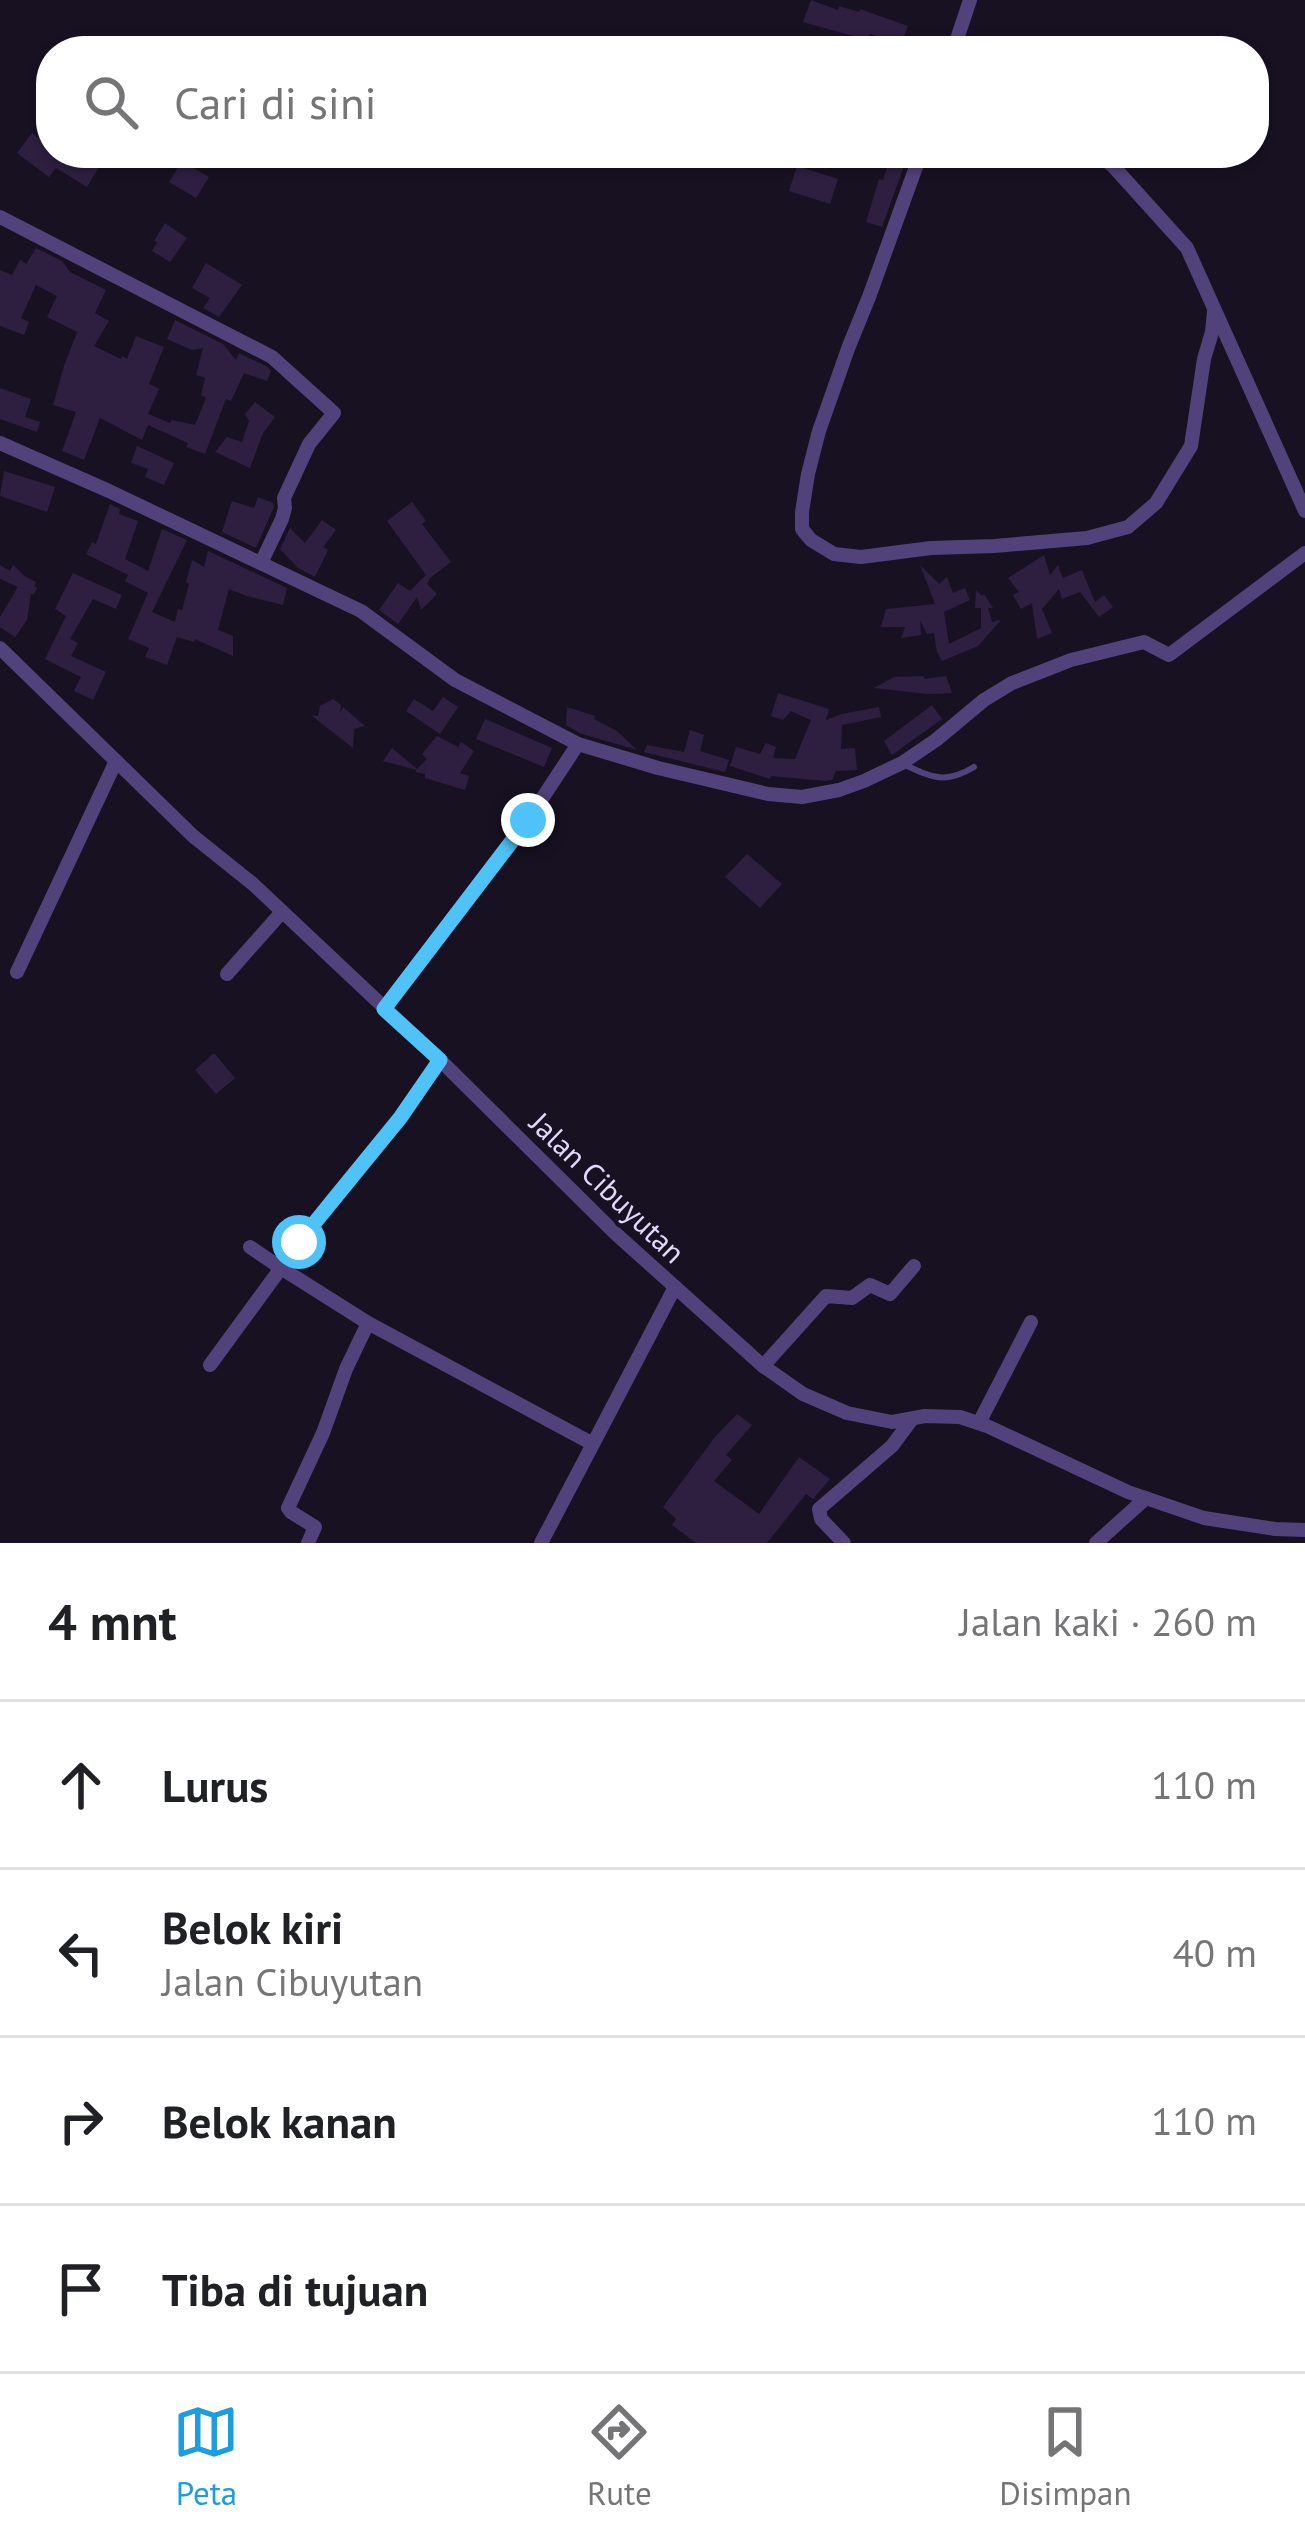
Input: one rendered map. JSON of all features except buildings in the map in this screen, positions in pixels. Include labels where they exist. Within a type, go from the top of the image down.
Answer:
[{"type":"street","points":[[958,36],[970,0]]},
{"type":"street","points":[[915,168],[848,346],[808,474],[802,529],[834,554],[861,557],[1087,538],[1128,527],[1156,503],[1192,446],[1214,312]]},
{"type":"street","points":[[1111,168],[1187,248],[1305,511]]},
{"type":"street","points":[[0,217],[272,357],[334,413],[309,444],[261,563]]},
{"type":"street","points":[[0,443],[361,611],[455,680],[578,744],[716,782],[802,797],[839,790],[902,764],[984,700],[1045,670],[1144,642],[1171,654],[1305,553]]},
{"type":"street","name":"Jalan Cibuyutan","points":[[0,648],[193,836],[254,884],[440,1060],[674,1287],[763,1366],[803,1394],[847,1413],[892,1422],[960,1417],[1146,1498],[1204,1518],[1305,1530]]},
{"type":"street","points":[[384,1009],[528,820],[578,744]]},
{"type":"street","points":[[17,972],[116,761]]},
{"type":"street","points":[[227,974],[282,912]]},
{"type":"street","points":[[210,1365],[440,1060]]},
{"type":"street","points":[[250,1247],[368,1323],[593,1444]]},
{"type":"street","points":[[763,1366],[826,1295],[852,1298],[870,1285],[890,1294],[914,1266]]},
{"type":"street","points":[[541,1543],[674,1287]]},
{"type":"street","points":[[980,1424],[1031,1322]]},
{"type":"street","points":[[308,1543],[315,1527],[289,1508],[368,1323]]},
{"type":"street","points":[[844,1543],[820,1519],[819,1509],[892,1446],[912,1420]]},
{"type":"street","points":[[1096,1543],[1146,1498]]},
{"type":"lane","points":[[902,764],[944,779],[974,767]]},
{"type":"route","points":[[299,1242],[400,1118],[440,1060],[384,1009],[528,820]]}]
